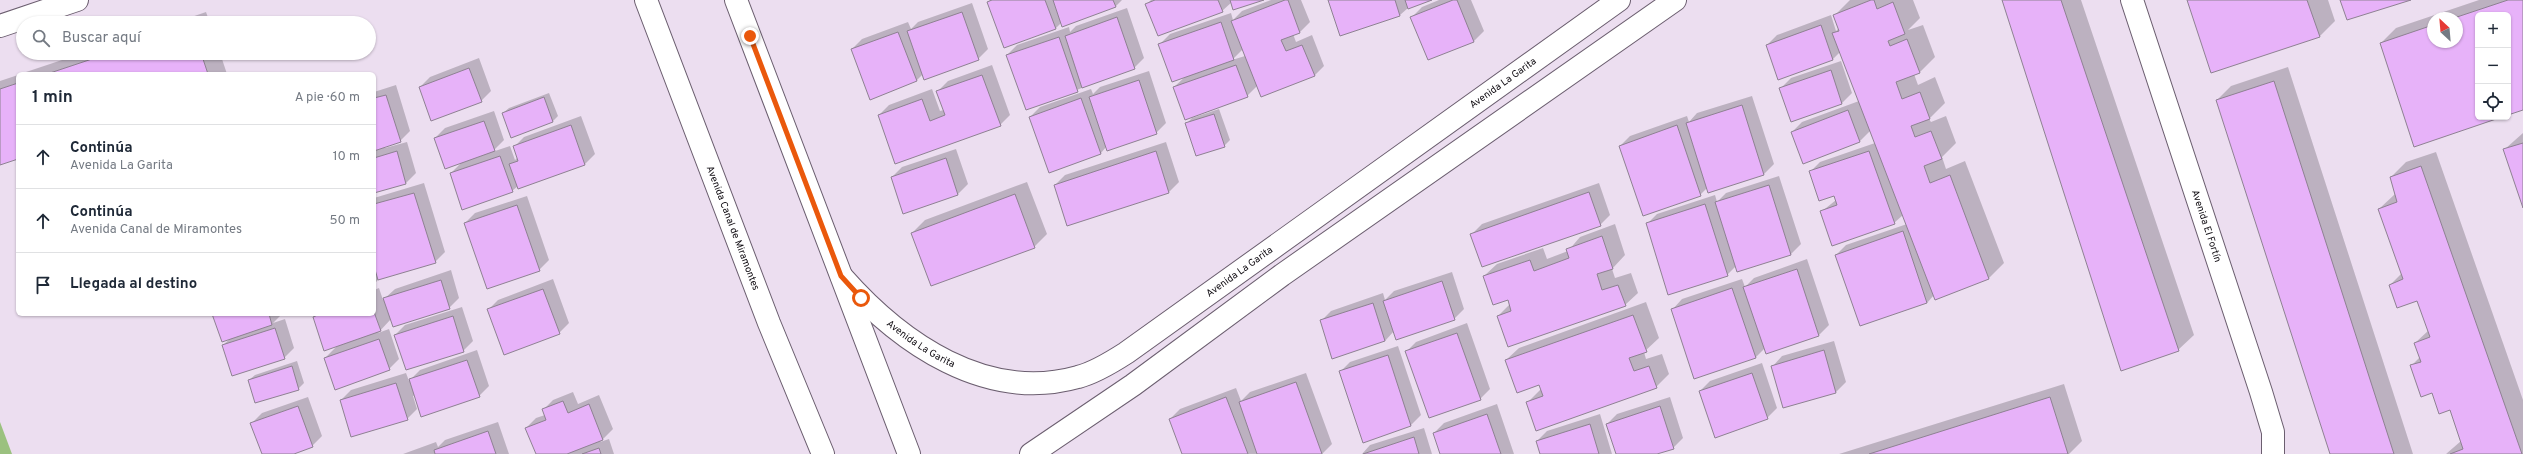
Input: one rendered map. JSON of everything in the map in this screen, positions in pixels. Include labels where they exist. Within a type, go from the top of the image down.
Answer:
[{"type":"street","points":[[30,16],[77,0]]},
{"type":"street","name":"Avenida Canal de Miramontes","points":[[646,0],[769,323],[823,454]]},
{"type":"street","points":[[736,0],[909,454]]},
{"type":"street","name":"Avenida La Garita","points":[[841,276],[883,319],[932,354],[960,369],[990,378],[1022,383],[1053,382],[1079,377],[1126,352],[1619,0]]},
{"type":"street","points":[[1031,454],[1133,385],[1282,275],[1675,0]]},
{"type":"street","name":"Avenida El Fortín","points":[[2132,0],[2274,432],[2274,454]]},
{"type":"street","points":[[0,26],[16,21]]},
{"type":"green space","points":[[0,422],[12,454],[0,454]]},
{"type":"building","points":[[992,0],[1045,0],[1056,29],[1004,48],[987,2]]},
{"type":"building","points":[[1053,0],[1113,0],[1116,7],[1062,27]]},
{"type":"building","points":[[1155,0],[1218,0],[1223,12],[1158,36],[1145,4]]},
{"type":"building","points":[[1230,0],[1264,0],[1233,10]]},
{"type":"building","points":[[1288,0],[1300,33],[1281,40],[1286,51],[1302,45],[1315,76],[1261,97],[1231,21]]},
{"type":"building","points":[[1328,0],[1395,0],[1400,16],[1340,36]]},
{"type":"building","points":[[1405,0],[1432,0],[1408,9]]},
{"type":"building","points":[[1453,0],[1457,0],[1474,42],[1428,60],[1410,17]]},
{"type":"building","points":[[1874,0],[1877,9],[1893,2],[1905,34],[1888,41],[1890,46],[1907,39],[1920,73],[1896,82],[1902,99],[1920,92],[1930,119],[1911,126],[1915,137],[1931,131],[1942,159],[1924,166],[1930,183],[1950,175],[1989,279],[1935,300],[1832,33],[1839,31],[1833,15]]},
{"type":"building","points":[[2002,0],[2061,0],[2179,351],[2121,371]]},
{"type":"building","points":[[2187,0],[2307,0],[2320,37],[2211,73]]},
{"type":"building","points":[[2340,0],[2411,0],[2347,20]]},
{"type":"building","points":[[2508,0],[2523,0],[2523,110],[2511,114],[2511,12],[2475,12],[2475,120],[2493,120],[2414,147],[2380,43],[2427,27],[2427,48],[2463,48],[2463,15]]},
{"type":"building","points":[[962,12],[979,60],[924,80],[907,31]]},
{"type":"building","points":[[1117,17],[1135,69],[1082,88],[1065,36]]},
{"type":"building","points":[[1221,22],[1234,60],[1172,82],[1158,44]]},
{"type":"building","points":[[1821,25],[1833,60],[1778,80],[1766,45]]},
{"type":"building","points":[[898,32],[917,81],[870,100],[851,49]]},
{"type":"building","points":[[1059,37],[1078,92],[1026,110],[1006,55]]},
{"type":"building","points":[[89,60],[203,60],[207,72],[53,72]]},
{"type":"building","points":[[1236,65],[1248,97],[1185,120],[1173,87]]},
{"type":"building","points":[[469,68],[482,102],[431,121],[419,87]]},
{"type":"building","points":[[1831,70],[1842,104],[1791,122],[1779,88]]},
{"type":"building","points":[[982,75],[1001,126],[895,164],[878,115],[922,99],[930,121],[945,115],[936,91]]},
{"type":"building","points":[[1139,80],[1157,134],[1107,151],[1089,97]]},
{"type":"building","points":[[2274,81],[2394,454],[2330,454],[2216,100]]},
{"type":"building","points":[[16,84],[16,160],[0,165],[0,89]]},
{"type":"building","points":[[386,95],[401,142],[376,150],[376,98]]},
{"type":"building","points":[[544,97],[553,122],[511,138],[502,113]]},
{"type":"building","points":[[1081,98],[1101,154],[1049,173],[1029,117]]},
{"type":"building","points":[[1742,105],[1764,175],[1708,193],[1686,123]]},
{"type":"building","points":[[1848,110],[1860,142],[1803,164],[1791,132]]},
{"type":"building","points":[[1214,114],[1225,147],[1196,156],[1185,123]]},
{"type":"building","points":[[484,121],[495,151],[445,169],[434,138]]},
{"type":"building","points":[[571,125],[585,165],[518,189],[509,164],[518,161],[513,146]]},
{"type":"building","points":[[1677,125],[1701,196],[1643,216],[1619,146]]},
{"type":"building","points":[[2523,143],[2523,208],[2503,149]]},
{"type":"building","points":[[397,151],[406,184],[376,192],[376,157]]},
{"type":"building","points":[[1156,151],[1169,193],[1067,226],[1054,185]]},
{"type":"building","points":[[1869,151],[1895,224],[1832,246],[1820,211],[1837,205],[1834,196],[1819,201],[1809,171]]},
{"type":"building","points":[[500,156],[513,192],[462,210],[450,173]]},
{"type":"building","points":[[946,158],[958,195],[903,214],[891,177]]},
{"type":"building","points":[[2421,166],[2522,454],[2450,454],[2463,449],[2450,410],[2439,414],[2432,393],[2421,397],[2410,365],[2421,362],[2414,343],[2430,337],[2417,301],[2397,308],[2389,285],[2403,279],[2378,209],[2397,202],[2390,177]]},
{"type":"building","points":[[1769,185],[1791,255],[1737,272],[1715,202]]},
{"type":"building","points":[[1589,192],[1601,226],[1482,267],[1470,234]]},
{"type":"building","points":[[414,193],[436,263],[378,280],[376,273],[376,203]]},
{"type":"building","points":[[1015,194],[1035,248],[931,286],[911,233]]},
{"type":"building","points":[[1705,204],[1728,276],[1668,295],[1646,223]]},
{"type":"building","points":[[517,205],[540,271],[487,289],[464,223]]},
{"type":"building","points":[[1903,231],[1927,303],[1860,326],[1835,255]]},
{"type":"building","points":[[1602,236],[1613,269],[1597,274],[1602,290],[1618,285],[1626,306],[1508,347],[1497,316],[1511,311],[1508,300],[1493,305],[1483,276],[1530,260],[1534,271],[1569,258],[1566,249]]},
{"type":"building","points":[[1797,269],[1819,336],[1766,354],[1743,287]]},
{"type":"building","points":[[441,280],[450,309],[393,327],[383,298]]},
{"type":"building","points":[[1442,281],[1455,320],[1396,340],[1383,301]]},
{"type":"building","points":[[1732,288],[1756,358],[1694,379],[1671,309]]},
{"type":"building","points":[[543,289],[560,334],[504,355],[487,309]]},
{"type":"building","points":[[1373,303],[1385,341],[1332,359],[1320,320]]},
{"type":"building","points":[[1633,315],[1647,352],[1629,358],[1634,371],[1649,366],[1657,388],[1536,431],[1526,402],[1543,396],[1539,385],[1517,393],[1505,360]]},
{"type":"building","points":[[213,316],[270,316],[272,325],[222,342]]},
{"type":"building","points":[[375,316],[381,331],[324,351],[313,317]]},
{"type":"building","points":[[453,316],[464,352],[406,370],[394,335]]},
{"type":"building","points":[[275,328],[285,359],[232,376],[222,345]]},
{"type":"building","points":[[1457,333],[1481,400],[1429,418],[1405,351]]},
{"type":"building","points":[[379,339],[390,370],[335,390],[324,358]]},
{"type":"building","points":[[1824,350],[1836,393],[1783,408],[1771,366]]},
{"type":"building","points":[[1388,355],[1411,426],[1363,443],[1339,371]]},
{"type":"building","points":[[467,360],[480,397],[421,417],[409,379]]},
{"type":"building","points":[[292,366],[299,390],[255,403],[248,380]]},
{"type":"building","points":[[1752,373],[1768,419],[1715,438],[1699,391]]},
{"type":"building","points":[[1296,382],[1322,454],[1257,454],[1239,402]]},
{"type":"building","points":[[396,383],[408,420],[351,437],[340,400]]},
{"type":"building","points":[[1226,397],[1248,454],[1182,454],[1169,419]]},
{"type":"building","points":[[2050,397],[2068,454],[1869,454]]},
{"type":"building","points":[[563,401],[568,413],[589,404],[603,440],[567,454],[536,454],[525,428],[546,420],[542,409]]},
{"type":"building","points":[[298,406],[313,447],[294,454],[262,454],[250,423]]},
{"type":"building","points":[[1660,406],[1674,449],[1657,454],[1616,454],[1606,424]]},
{"type":"building","points":[[1487,414],[1501,454],[1440,454],[1433,433]]},
{"type":"building","points":[[1590,424],[1599,454],[1540,454],[1536,441]]},
{"type":"building","points":[[488,431],[496,454],[435,454],[434,450]]},
{"type":"building","points":[[1414,437],[1419,454],[1363,454]]},
{"type":"building","points":[[599,448],[601,454],[582,454]]},
{"type":"route","points":[[750,36],[841,276],[861,298]]}]
